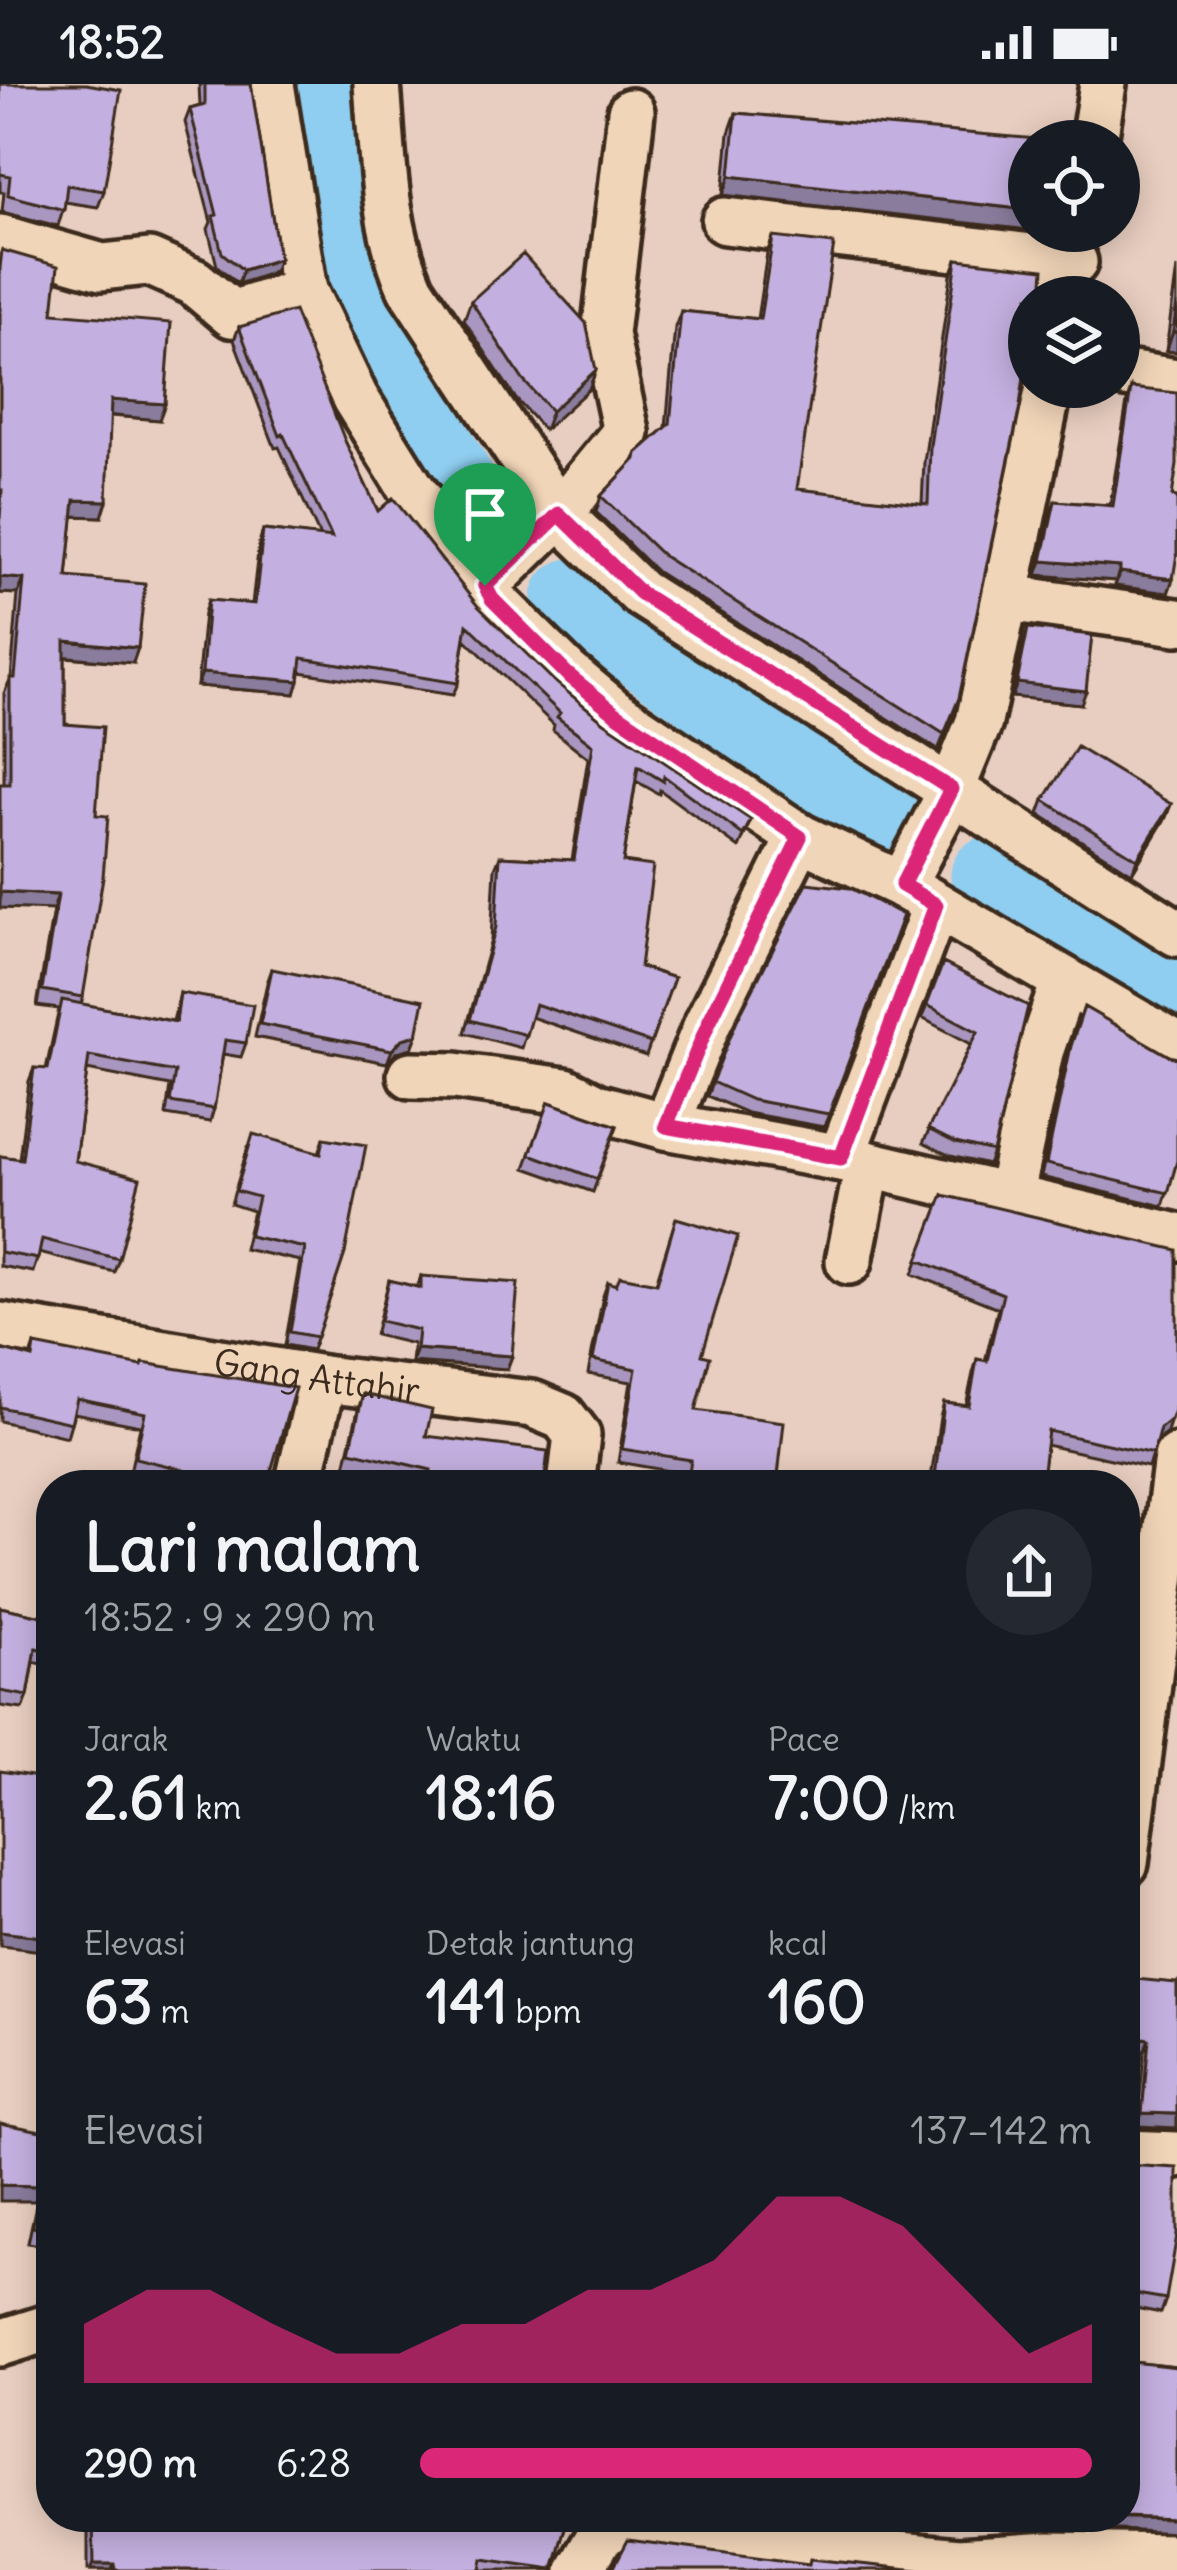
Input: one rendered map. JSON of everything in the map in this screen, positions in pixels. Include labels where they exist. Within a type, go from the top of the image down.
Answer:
[{"type":"street","points":[[271,84],[304,291],[355,398],[411,488],[491,581],[492,599],[567,674],[614,712],[800,837],[920,881],[1064,982],[1177,1046]]},
{"type":"street","points":[[377,84],[388,219],[397,256],[411,289],[549,523],[640,593],[949,795],[1177,933]]},
{"type":"street","points":[[394,84],[401,166],[429,274]]},
{"type":"street","points":[[1097,120],[1103,84]]},
{"type":"street","points":[[491,581],[549,523],[626,427],[605,334],[631,112]]},
{"type":"street","points":[[725,221],[1073,263]]},
{"type":"street","points":[[0,238],[102,267],[149,262],[194,282],[232,314],[304,291]]},
{"type":"street","points":[[1140,376],[1177,382]]},
{"type":"street","points":[[849,1262],[855,1161],[920,881],[979,722],[1045,408]]},
{"type":"street","points":[[1008,598],[1177,622]]},
{"type":"street","points":[[666,1126],[709,1022],[800,837]]},
{"type":"street","points":[[1009,1198],[1040,1052],[1064,982]]},
{"type":"street","points":[[411,1075],[565,1090],[596,1107],[666,1126],[855,1161],[1177,1237]]},
{"type":"street","name":"Gang Attahir","points":[[0,1326],[322,1378],[532,1404],[562,1417],[577,1435],[573,1470]]},
{"type":"street","points":[[301,1470],[322,1378]]},
{"type":"street","points":[[1140,1746],[1177,1457]]},
{"type":"street","points":[[1140,2154],[1177,2155]]},
{"type":"street","points":[[0,2343],[36,2332]]},
{"type":"street","points":[[580,2570],[605,2532]]},
{"type":"street","points":[[669,2532],[958,2566],[1052,2536],[1177,2558]]},
{"type":"building","points":[[0,84],[86,84],[121,90],[104,191],[67,185],[64,210],[8,195],[10,176],[0,174]]},
{"type":"building","points":[[205,84],[251,84],[279,259],[243,270],[222,253],[190,109],[205,105]]},
{"type":"building","points":[[736,113],[1008,137],[1008,208],[730,176]]},
{"type":"building","points":[[773,237],[834,244],[797,489],[928,504],[930,446],[957,259],[1044,269],[1044,276],[1008,276],[1008,408],[1020,408],[959,698],[944,734],[663,556],[601,496],[637,453],[670,424],[681,311],[760,319]]},
{"type":"building","points":[[2,250],[58,266],[53,313],[171,323],[165,404],[111,400],[107,501],[75,500],[67,577],[145,584],[138,648],[65,641],[65,724],[103,727],[96,815],[108,816],[83,997],[42,990],[58,895],[0,892],[0,784],[10,784],[10,678],[15,678],[24,579],[0,577]]},
{"type":"building","points":[[523,254],[586,323],[596,370],[551,411],[523,380],[471,301]]},
{"type":"building","points":[[294,311],[378,511],[393,498],[477,605],[554,681],[603,721],[751,820],[743,835],[664,776],[663,781],[638,766],[623,862],[653,866],[640,967],[674,978],[651,1043],[535,1004],[526,1035],[470,1020],[496,927],[500,856],[574,860],[593,745],[557,717],[560,713],[467,624],[458,683],[302,658],[299,681],[202,673],[208,600],[255,604],[263,530],[332,538],[283,434],[280,436],[239,327]]},
{"type":"building","points":[[1140,389],[1177,393],[1173,579],[1120,572],[1120,567],[1042,561],[1055,501],[1113,506],[1128,408],[1140,408]]},
{"type":"building","points":[[1028,628],[1092,635],[1086,691],[1017,683]]},
{"type":"building","points":[[1077,747],[1171,804],[1137,859],[1044,800]]},
{"type":"building","points":[[807,883],[850,888],[903,915],[829,1114],[752,1100],[712,1082],[737,1020]]},
{"type":"building","points":[[943,963],[1028,1006],[993,1152],[956,1143],[928,1129],[978,1032],[927,1005]]},
{"type":"building","points":[[272,969],[424,1000],[417,1035],[402,1039],[392,1050],[260,1024]]},
{"type":"building","points":[[180,993],[253,1005],[246,1043],[225,1040],[214,1109],[170,1102],[175,1072],[89,1056],[75,1161],[140,1178],[119,1259],[42,1239],[38,1259],[0,1252],[0,1156],[22,1159],[34,1068],[48,1069],[62,1000],[176,1022]]},
{"type":"building","points":[[1084,1007],[1177,1058],[1177,1161],[1168,1193],[1046,1164]]},
{"type":"building","points":[[549,1102],[617,1126],[597,1179],[530,1154]]},
{"type":"building","points":[[253,1134],[321,1153],[324,1138],[366,1145],[345,1253],[317,1337],[290,1332],[305,1248],[249,1236],[258,1197],[236,1191]]},
{"type":"building","points":[[943,1195],[1177,1250],[1177,1401],[1171,1419],[1160,1428],[1153,1454],[1048,1431],[1043,1470],[936,1470],[944,1403],[969,1406],[977,1359],[987,1361],[1003,1294],[918,1260]]},
{"type":"building","points":[[676,1218],[738,1236],[702,1355],[710,1357],[696,1410],[784,1422],[779,1470],[689,1470],[691,1460],[622,1449],[636,1369],[593,1360],[608,1282],[616,1285],[620,1276],[657,1283]]},
{"type":"building","points":[[421,1276],[518,1283],[512,1356],[416,1349],[418,1330],[380,1321],[389,1280],[421,1288]]},
{"type":"building","points":[[35,1345],[295,1388],[271,1470],[185,1470],[135,1458],[145,1413],[77,1399],[71,1423],[0,1407],[0,1349],[33,1358]]},
{"type":"building","points":[[363,1394],[432,1410],[426,1436],[548,1451],[546,1470],[431,1470],[350,1451]]},
{"type":"building","points":[[0,1607],[36,1615],[28,1696],[0,1691]]},
{"type":"building","points":[[0,1771],[36,1777],[36,1936],[0,1932]]},
{"type":"building","points":[[1140,1979],[1177,1983],[1177,2114],[1142,2113],[1149,2039],[1140,2038]]},
{"type":"building","points":[[0,2123],[36,2130],[36,2186],[0,2185]]},
{"type":"building","points":[[1140,2166],[1177,2168],[1177,2235],[1166,2299],[1140,2295]]},
{"type":"building","points":[[1140,2363],[1177,2367],[1177,2519],[1140,2518]]},
{"type":"building","points":[[93,2532],[564,2532],[553,2569],[483,2559],[481,2570],[115,2570],[114,2564],[94,2564]]},
{"type":"building","points":[[628,2540],[809,2564],[810,2559],[919,2570],[612,2570]]},
{"type":"waterway","points":[[322,84],[354,311],[480,525]]},
{"type":"waterway","points":[[572,599],[897,826]]},
{"type":"waterway","points":[[991,876],[1177,990]]},
{"type":"route","points":[[559,514],[640,593],[951,789],[902,885],[936,905],[841,1158],[666,1126],[709,1022],[800,837],[614,712],[567,674],[492,599],[485,586],[559,514]]}]
